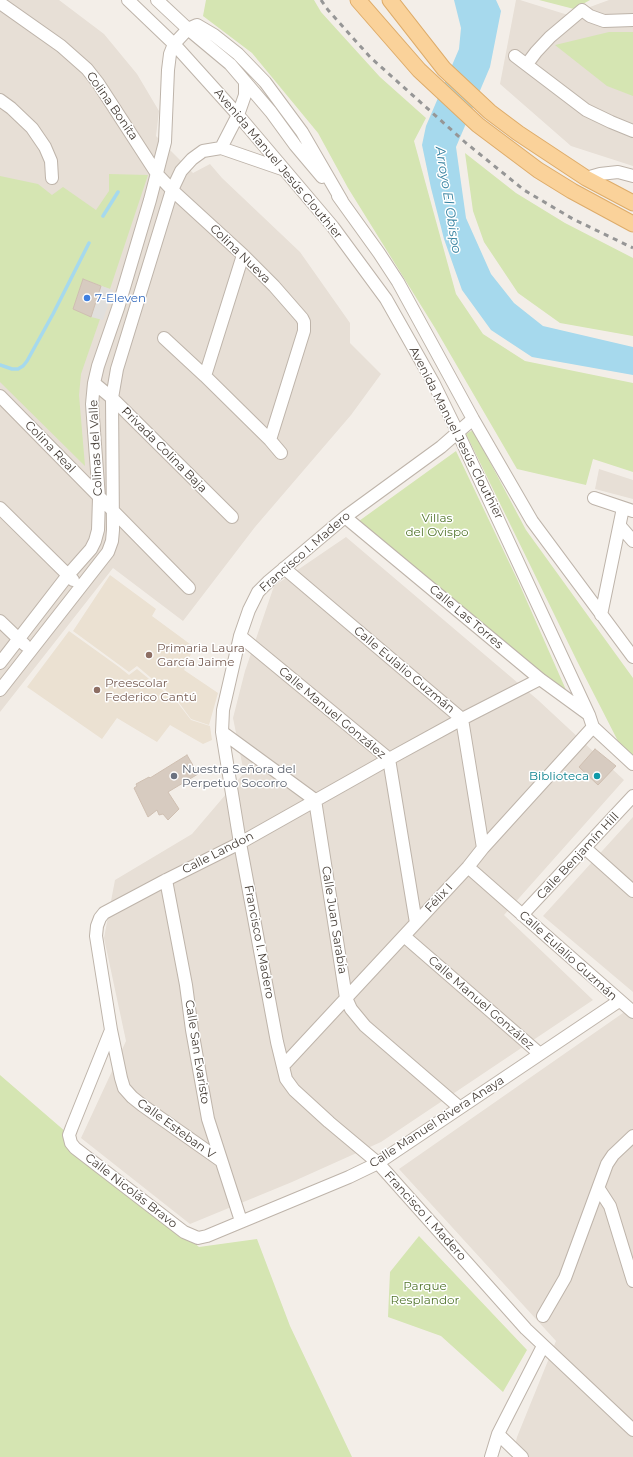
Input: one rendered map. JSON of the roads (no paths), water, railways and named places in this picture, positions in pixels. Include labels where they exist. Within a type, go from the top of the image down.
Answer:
[{"type":"main road","points":[[358,0],[434,84],[478,125],[538,170],[572,191],[633,224]]},
{"type":"main road","points":[[373,0],[397,43]]},
{"type":"main road","points":[[390,0],[444,69],[490,112],[518,133],[586,178],[633,203]]},
{"type":"main road","points":[[397,0],[406,20]]},
{"type":"street","name":"Avenida Manuel Jesús Clouthier","points":[[128,0],[174,44],[238,115],[333,227],[386,299],[434,384],[458,433],[589,715],[593,728]]},
{"type":"street","name":"Avenida Manuel Jesús Clouthier","points":[[157,0],[188,29],[230,64],[271,112],[295,145],[342,201],[398,282],[473,419],[532,520],[633,657]]},
{"type":"street","name":"Colina Bonita","points":[[0,3],[61,46],[87,69],[98,83],[157,174],[172,190]]},
{"type":"street","points":[[527,64],[536,52],[582,5],[590,16],[604,21],[633,20]]},
{"type":"street","points":[[174,44],[188,29],[197,25],[214,35],[238,54],[265,82],[302,132],[342,201]]},
{"type":"street","name":"Colinas del Valle","points":[[0,663],[95,541],[98,530],[99,498],[92,404],[94,383],[148,207],[165,142],[168,70],[170,54],[174,44]]},
{"type":"street","points":[[515,56],[586,110],[633,131]]},
{"type":"street","points":[[246,82],[245,95],[238,115],[221,148],[283,169]]},
{"type":"street","points":[[0,100],[11,108],[32,128],[45,147],[51,161],[52,178]]},
{"type":"street","name":"Colinas del Valle","points":[[0,690],[32,652],[108,552],[112,541],[114,513],[112,398],[117,369],[172,190],[181,171],[192,159],[203,151],[221,148]]},
{"type":"street","points":[[586,178],[600,174],[618,172],[633,176]]},
{"type":"street","name":"Colina Nueva","points":[[172,190],[244,255],[279,291],[304,322],[304,331],[270,440]]},
{"type":"street","points":[[205,376],[244,255]]},
{"type":"street","points":[[164,338],[205,376],[270,440],[281,453]]},
{"type":"street","name":"Privada Colina Baja","points":[[94,383],[112,398],[232,517]]},
{"type":"street","name":"Colina Real","points":[[0,396],[189,588]]},
{"type":"street","name":"Francisco I. Madero","points":[[473,419],[441,447],[345,517],[269,581],[253,600],[240,636],[223,710],[222,732],[240,843],[277,1042],[286,1079],[294,1090],[329,1122],[378,1163],[526,1329],[633,1430]]},
{"type":"street","points":[[594,498],[628,510],[620,526],[601,615]]},
{"type":"street","points":[[0,508],[80,588]]},
{"type":"street","name":"Calle Las Torres","points":[[345,517],[540,679],[589,715]]},
{"type":"street","points":[[620,526],[633,541]]},
{"type":"street","name":"Calle Eulalio Guzmán","points":[[284,568],[462,719],[483,848]]},
{"type":"street","points":[[0,621],[32,652]]},
{"type":"street","name":"Calle Manuel González","points":[[240,636],[389,759],[416,924]]},
{"type":"street","name":"Calle Landon","points":[[111,1030],[96,936],[97,923],[104,914],[166,880],[240,843],[462,719],[540,679]]},
{"type":"street","points":[[593,728],[633,764]]},
{"type":"street","name":"Félix I","points":[[283,1066],[416,924],[483,848],[593,728]]},
{"type":"street","points":[[222,732],[315,800]]},
{"type":"street","name":"Calle Benjamín Hill","points":[[522,915],[633,796]]},
{"type":"street","name":"Calle Juan Sarabia","points":[[315,800],[346,998],[351,1009],[365,1026],[459,1108]]},
{"type":"street","points":[[585,848],[633,891]]},
{"type":"street","name":"Calle Eulalio Guzmán","points":[[468,866],[633,1012]]},
{"type":"street","name":"Calle San Evaristo","points":[[166,880],[186,985],[208,1119],[220,1160],[241,1221]]},
{"type":"street","name":"Calle Manuel González","points":[[404,936],[540,1054]]},
{"type":"street","name":"Calle Manuel Rivera Anaya","points":[[198,1238],[207,1236],[349,1177],[378,1163],[619,1001]]},
{"type":"street","name":"Calle Nicolás Bravo","points":[[111,1030],[72,1127],[69,1139],[75,1148],[184,1232],[198,1238]]},
{"type":"street","name":"Calle Esteban V","points":[[111,1030],[124,1088],[132,1097],[171,1127],[220,1160]]},
{"type":"street","points":[[543,1316],[565,1278],[607,1164],[613,1155],[633,1136]]},
{"type":"street","points":[[599,1189],[610,1206],[633,1281]]},
{"type":"street","points":[[491,1457],[498,1434],[543,1346]]},
{"type":"street","points":[[498,1434],[522,1457]]},
{"type":"water","name":"Arroyo El Obispo","points":[[454,0],[496,0],[501,11],[490,67],[456,147],[466,218],[491,274],[514,303],[543,326],[633,347],[633,375],[532,357],[491,330],[462,290],[444,239],[422,145],[426,126],[459,49],[461,28]]},
{"type":"waterway","points":[[103,216],[118,192]]},
{"type":"waterway","points":[[0,365],[12,369],[18,369],[27,361],[89,243]]},
{"type":"railway","points":[[321,0],[328,10],[370,57],[466,143],[524,190],[573,219],[633,248]]},
{"type":"place","name":"7-Eleven","points":[[87,298]]},
{"type":"place","name":"Primaria Laura García Jaime","points":[[149,655]]},
{"type":"place","name":"Preescolar Federico Cantú","points":[[97,690]]},
{"type":"place","name":"Nuestra Señora del Perpetuo Socorro","points":[[174,776]]},
{"type":"place","name":"Biblioteca","points":[[597,776]]},
{"type":"park label","name":"Villas del Ovispo","points":[[437,525]]},
{"type":"park label","name":"Parque Resplandor","points":[[425,1293]]}]
